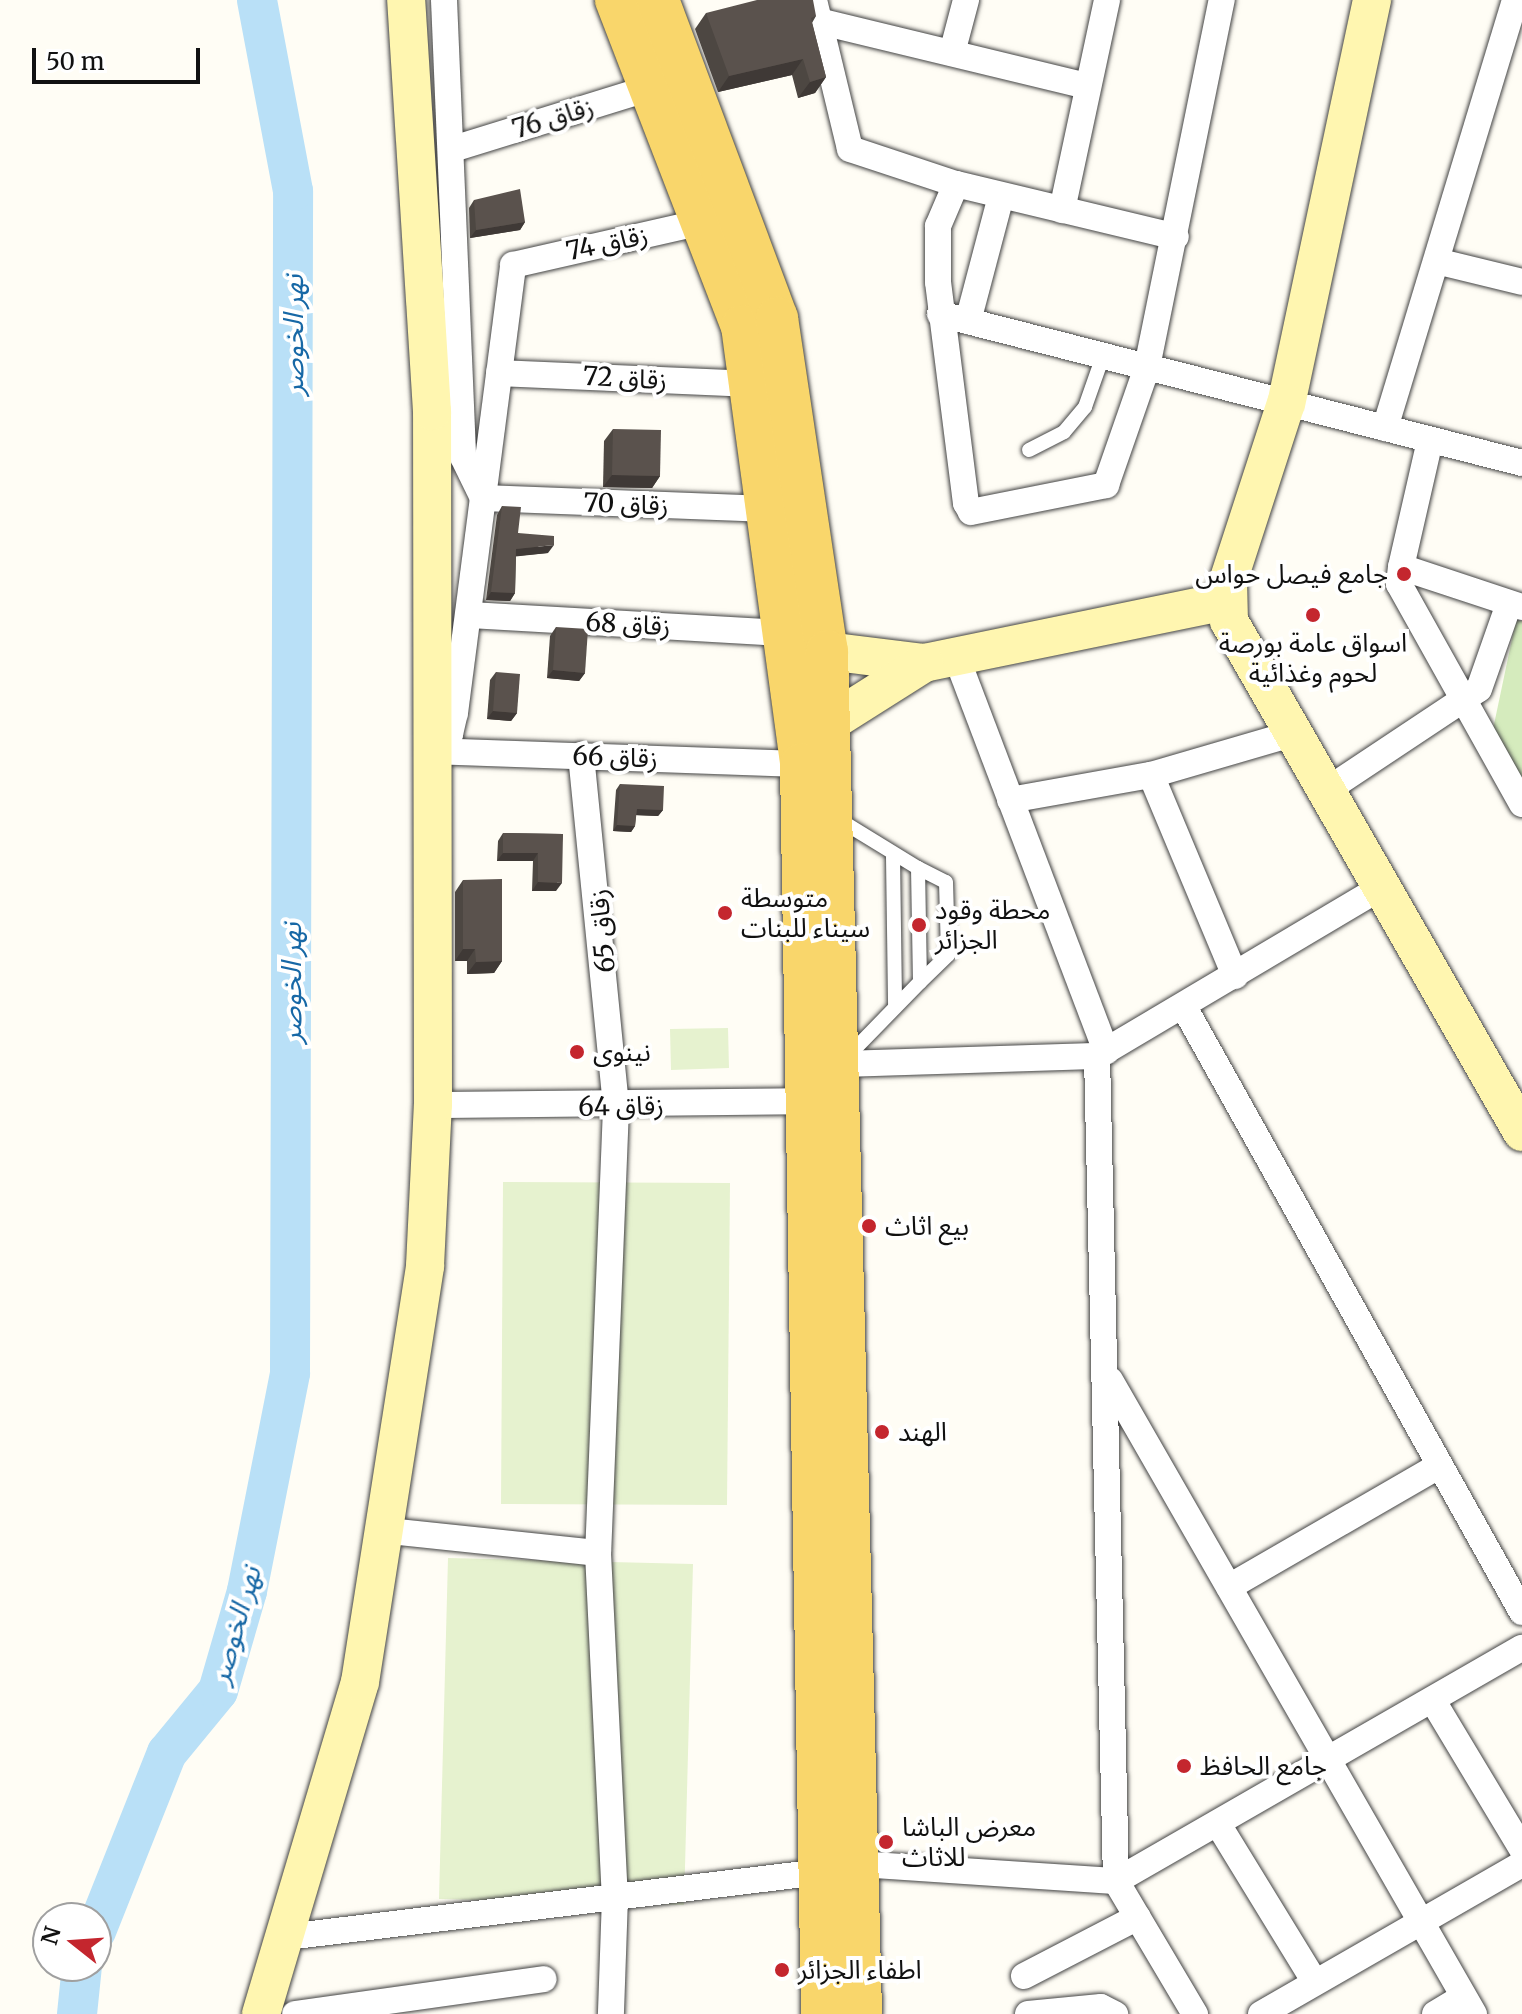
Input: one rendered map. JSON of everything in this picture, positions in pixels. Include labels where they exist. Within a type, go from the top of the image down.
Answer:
[{"type":"main road","points":[[616,0],[742,326],[786,633],[801,764],[809,1101],[839,1868],[861,2014]]},
{"type":"main road","points":[[658,0],[777,318],[827,651],[834,720],[840,1064],[839,1868],[822,2014]]},
{"type":"street","points":[[261,2014],[287,1937],[360,1682],[389,1531],[425,1266],[433,1105],[429,751],[432,411],[406,0]]},
{"type":"street","points":[[444,0],[456,148],[463,457],[483,498]]},
{"type":"street","points":[[952,53],[966,0]]},
{"type":"street","points":[[1062,210],[1086,86],[1107,0]]},
{"type":"street","points":[[956,184],[938,226],[940,314],[971,512],[1106,485],[1147,367],[1222,0]]},
{"type":"street","points":[[1372,0],[1286,403],[1227,601],[1237,643],[1295,733],[1522,1132]]},
{"type":"street","points":[[1385,428],[1511,58],[1515,0]]},
{"type":"street","points":[[816,10],[952,53],[1086,86]]},
{"type":"street","points":[[816,10],[850,149],[956,184],[1176,237]]},
{"type":"street","name":"زقاق 76","points":[[456,148],[650,88]]},
{"type":"street","points":[[968,321],[1001,196]]},
{"type":"street","name":"زقاق 74","points":[[499,373],[513,265],[702,222]]},
{"type":"street","points":[[1440,262],[1522,282]]},
{"type":"street","points":[[940,314],[1522,463]]},
{"type":"street","points":[[429,751],[450,734],[470,615],[499,373]]},
{"type":"street","name":"زقاق 72","points":[[499,373],[751,384]]},
{"type":"street","points":[[1430,440],[1399,584],[1460,702],[1522,804]]},
{"type":"street","name":"زقاق 70","points":[[483,498],[769,509]]},
{"type":"street","points":[[1327,790],[1460,702],[1489,675],[1516,605],[1401,567]]},
{"type":"street","points":[[827,651],[940,660],[1227,601]]},
{"type":"street","name":"زقاق 68","points":[[470,615],[786,633]]},
{"type":"street","points":[[834,720],[940,660]]},
{"type":"street","points":[[940,660],[1010,800],[1101,1053],[1116,1881],[1195,2014]]},
{"type":"street","points":[[1010,800],[1151,775],[1295,733]]},
{"type":"street","name":"زقاق 66","points":[[429,751],[801,764]]},
{"type":"street","name":"زقاق 65","points":[[581,755],[616,1108],[598,1553],[615,1897],[611,2014]]},
{"type":"street","points":[[1151,775],[1235,976]]},
{"type":"street","points":[[840,1064],[1101,1053],[1184,1007],[1383,886]]},
{"type":"street","points":[[1184,1007],[1522,1612]]},
{"type":"street","name":"زقاق 64","points":[[433,1105],[616,1108],[809,1101]]},
{"type":"street","points":[[1109,1377],[1468,2005],[1435,2014]]},
{"type":"street","points":[[1229,1587],[1439,1466]]},
{"type":"street","points":[[389,1531],[598,1553]]},
{"type":"street","points":[[287,1937],[839,1868],[1116,1881],[1329,1763],[1522,1648]]},
{"type":"street","points":[[1433,1701],[1522,1849]]},
{"type":"street","points":[[1218,1824],[1315,1982]]},
{"type":"street","points":[[1261,2014],[1420,1919],[1522,1864]]},
{"type":"street","points":[[1024,1976],[1138,1917]]},
{"type":"street","points":[[295,2014],[412,2003],[544,1979]]},
{"type":"street","points":[[1028,2014],[1101,2007],[1115,2014]]},
{"type":"lane","points":[[1029,450],[1064,432],[1085,407],[1103,356]]},
{"type":"lane","points":[[834,816],[893,857],[946,882],[948,940],[948,955],[895,1005],[840,1064]]},
{"type":"lane","points":[[893,857],[895,1005]]},
{"type":"lane","points":[[918,868],[920,982]]},
{"type":"green space","points":[[1516,620],[1522,621],[1522,782],[1492,734]]},
{"type":"green space","points":[[728,1028],[729,1068],[671,1070],[670,1029]]},
{"type":"green space","points":[[503,1182],[730,1183],[727,1505],[501,1504]]},
{"type":"green space","points":[[448,1558],[693,1564],[684,1905],[439,1899]]},
{"type":"building","points":[[757,0],[813,0],[816,16],[811,18],[826,77],[810,82],[803,59],[729,76],[706,13]]},
{"type":"building","points":[[520,189],[525,222],[476,230],[474,200]]},
{"type":"building","points":[[613,429],[661,430],[660,476],[612,475]]},
{"type":"building","points":[[502,506],[521,507],[518,533],[554,536],[554,545],[516,549],[515,593],[491,592]]},
{"type":"building","points":[[556,627],[588,629],[585,673],[553,670]]},
{"type":"building","points":[[496,672],[520,674],[517,713],[493,711]]},
{"type":"building","points":[[620,784],[664,786],[663,810],[637,809],[635,826],[617,825]]},
{"type":"building","points":[[503,833],[563,834],[562,883],[538,882],[538,853],[503,853]]},
{"type":"building","points":[[502,879],[502,961],[476,962],[475,949],[463,949],[463,880]]},
{"type":"waterway","name":"نهر الخوصر","points":[[108,1902],[167,1753],[218,1691],[247,1591],[290,1373],[293,191],[257,0]]},
{"type":"waterway","name":"نهر الخوصر","points":[[77,2014],[80,1982]]},
{"type":"place","name":"جامع فيصل حواس","points":[[1404,574]]},
{"type":"place","name":"اسواق عامة بورصة لحوم وغذائية","points":[[1313,615]]},
{"type":"place","name":"متوسطة سيناء للبنات","points":[[725,913]]},
{"type":"place","name":"محطة وقود الجزائر","points":[[919,925]]},
{"type":"place","name":"نينوى","points":[[577,1052]]},
{"type":"place","name":"بيع اثاث","points":[[869,1226]]},
{"type":"place","name":"الهند","points":[[882,1432]]},
{"type":"place","name":"جامع الحافظ","points":[[1184,1766]]},
{"type":"place","name":"معرض الباشا للاثاث","points":[[886,1842]]},
{"type":"place","name":"اطفاء الجزائر","points":[[782,1970]]}]
